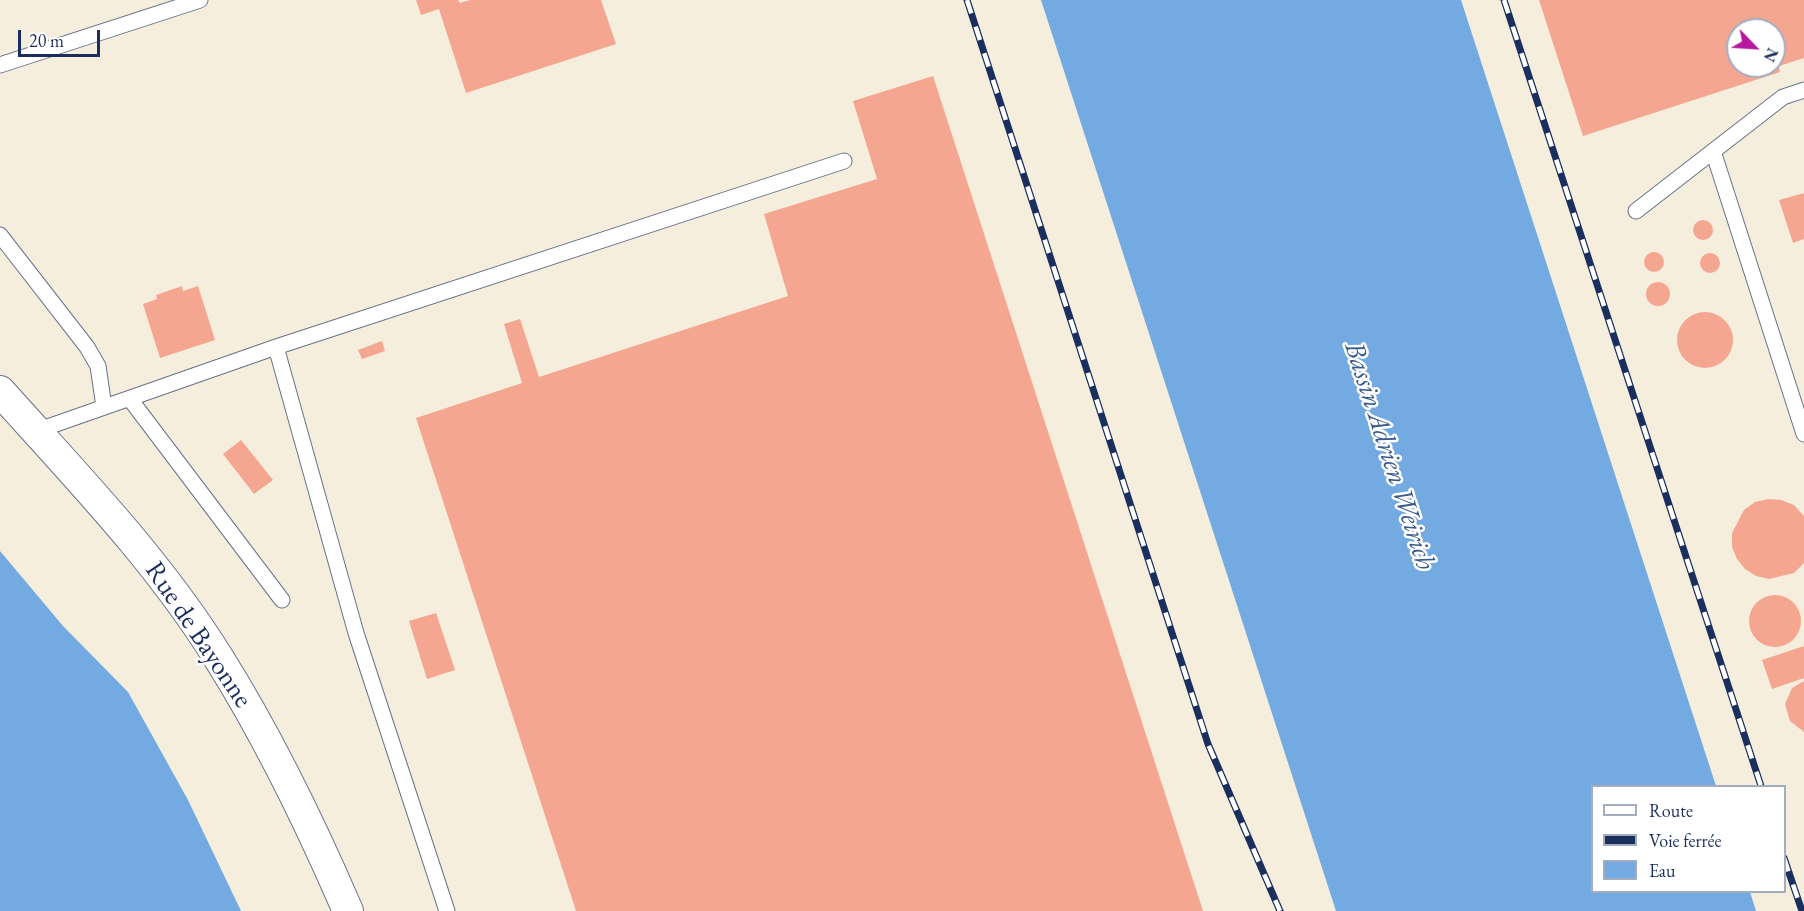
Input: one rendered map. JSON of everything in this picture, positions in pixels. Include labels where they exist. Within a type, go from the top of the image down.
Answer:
[{"type":"street","name":"Rue de Bayonne","points":[[0,391],[92,492],[145,556],[217,656],[285,775],[314,832],[348,911]]},
{"type":"lane","points":[[0,65],[200,0]]},
{"type":"lane","points":[[1636,211],[1783,97],[1804,90]]},
{"type":"lane","points":[[1713,151],[1804,434]]},
{"type":"lane","points":[[36,431],[276,347],[844,161]]},
{"type":"lane","points":[[0,235],[87,347],[98,366],[104,407]]},
{"type":"lane","points":[[276,347],[356,633],[447,911]]},
{"type":"lane","points":[[129,399],[282,600]]},
{"type":"water","name":"Bassin Adrien Weirich","points":[[1041,0],[1461,0],[1716,785],[1591,785],[1591,893],[1750,893],[1756,911],[1336,911]]},
{"type":"water","points":[[0,551],[63,626],[128,692],[188,800],[241,911],[0,911]]},
{"type":"building","points":[[416,0],[458,0],[460,3],[470,0],[601,0],[616,44],[466,93],[439,9],[421,15]]},
{"type":"building","points":[[1539,0],[1804,0],[1804,58],[1786,64],[1786,18],[1726,18],[1726,78],[1762,78],[1583,136]]},
{"type":"building","points":[[933,76],[1203,911],[576,911],[416,418],[522,383],[504,324],[520,319],[539,377],[788,296],[764,214],[877,179],[853,101]]},
{"type":"building","points":[[1804,193],[1804,239],[1793,243],[1779,200]]},
{"type":"building","points":[[1699,220],[1707,220],[1713,226],[1713,234],[1707,240],[1699,240],[1693,234],[1693,226]]},
{"type":"building","points":[[1650,252],[1658,252],[1664,258],[1664,266],[1658,272],[1650,272],[1644,266],[1644,258]]},
{"type":"building","points":[[1706,253],[1714,253],[1720,259],[1720,267],[1714,273],[1706,273],[1700,267],[1700,259]]},
{"type":"building","points":[[1653,282],[1663,282],[1670,289],[1670,299],[1663,306],[1653,306],[1646,299],[1646,289]]},
{"type":"building","points":[[182,286],[183,291],[198,286],[215,340],[160,358],[143,304],[157,299],[156,295]]},
{"type":"building","points":[[1705,312],[1716,314],[1725,320],[1731,329],[1733,340],[1731,351],[1725,360],[1716,366],[1705,368],[1694,366],[1685,360],[1679,351],[1677,340],[1679,329],[1685,320],[1694,314]]},
{"type":"building","points":[[382,341],[385,351],[362,359],[358,350]]},
{"type":"building","points":[[241,440],[273,480],[254,494],[223,454]]},
{"type":"building","points":[[1768,499],[1781,500],[1794,505],[1804,516],[1804,563],[1794,573],[1769,579],[1756,576],[1745,569],[1737,559],[1732,547],[1732,533],[1744,510],[1755,502]]},
{"type":"building","points":[[1770,595],[1780,595],[1794,602],[1801,621],[1794,640],[1780,647],[1770,647],[1760,643],[1753,636],[1749,626],[1749,616],[1753,606],[1760,599]]},
{"type":"building","points":[[436,613],[455,670],[427,679],[409,621]]},
{"type":"building","points":[[1804,646],[1804,678],[1772,689],[1762,660]]},
{"type":"building","points":[[1804,681],[1804,732],[1790,721],[1785,704],[1792,688]]},
{"type":"railway","points":[[967,0],[1208,744],[1280,911]]},
{"type":"railway","points":[[1504,0],[1761,785]]},
{"type":"railway","points":[[1786,864],[1802,911]]}]
